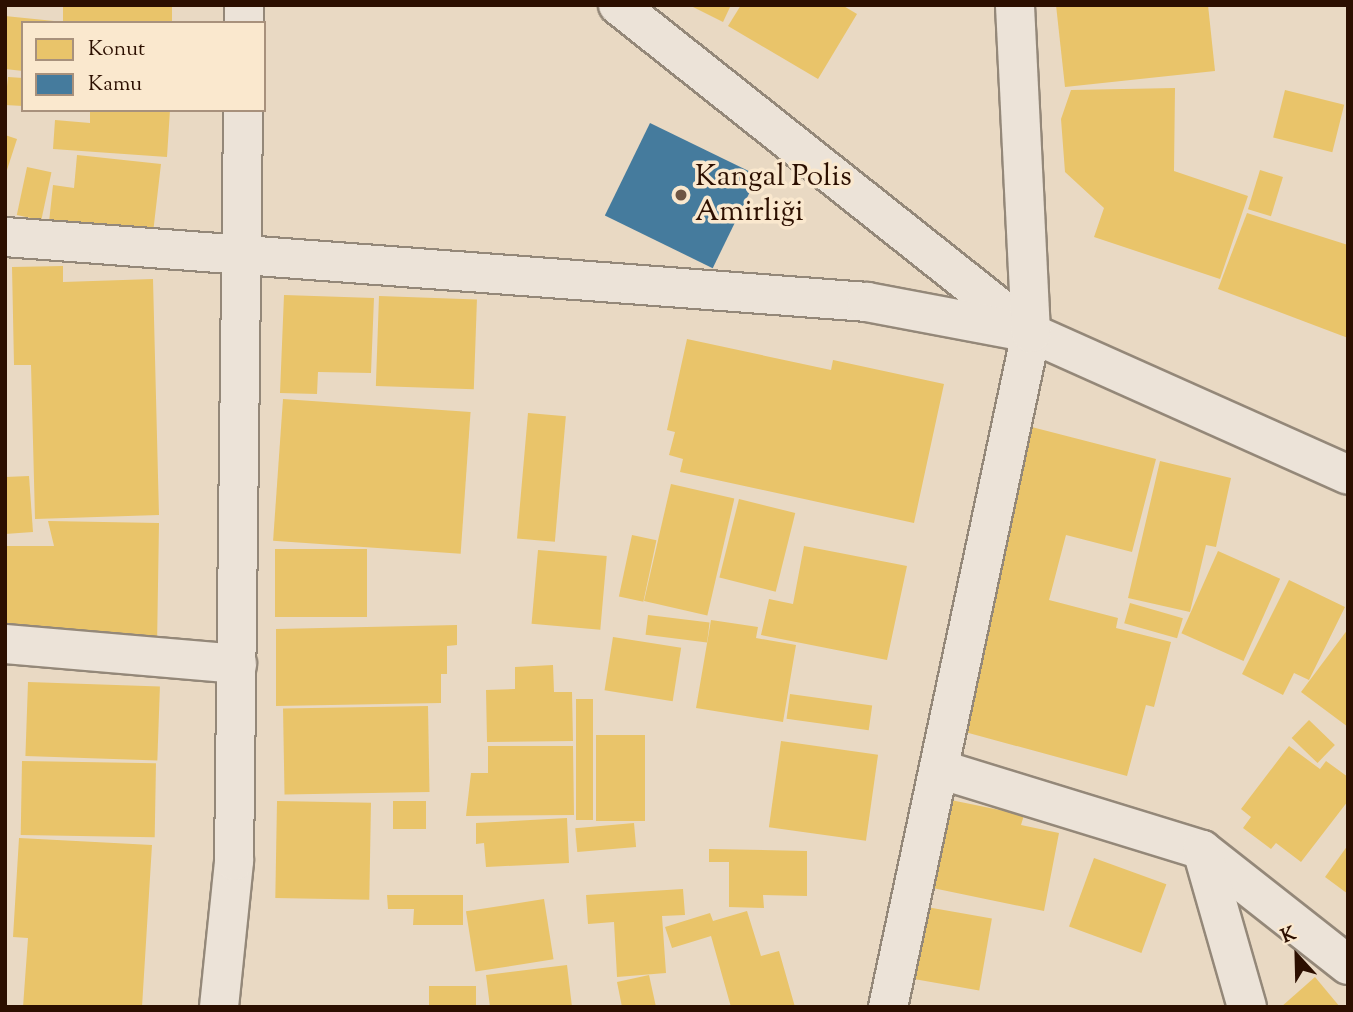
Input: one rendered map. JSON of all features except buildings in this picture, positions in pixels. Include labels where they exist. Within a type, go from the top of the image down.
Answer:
[{"type":"street","points":[[618,5],[1031,332]]},
{"type":"street","points":[[888,1007],[1031,332],[1015,5]]},
{"type":"street","points":[[219,1007],[234,861],[243,112]]},
{"type":"street","points":[[5,237],[241,257],[867,302],[1031,332],[1348,475]]},
{"type":"street","points":[[5,644],[237,664]]},
{"type":"street","points":[[939,769],[1202,850],[1348,965]]},
{"type":"street","points":[[1202,850],[1247,1007]]},
{"type":"place","name":"Kangal Polis Amirliği","points":[[681,195]]}]
